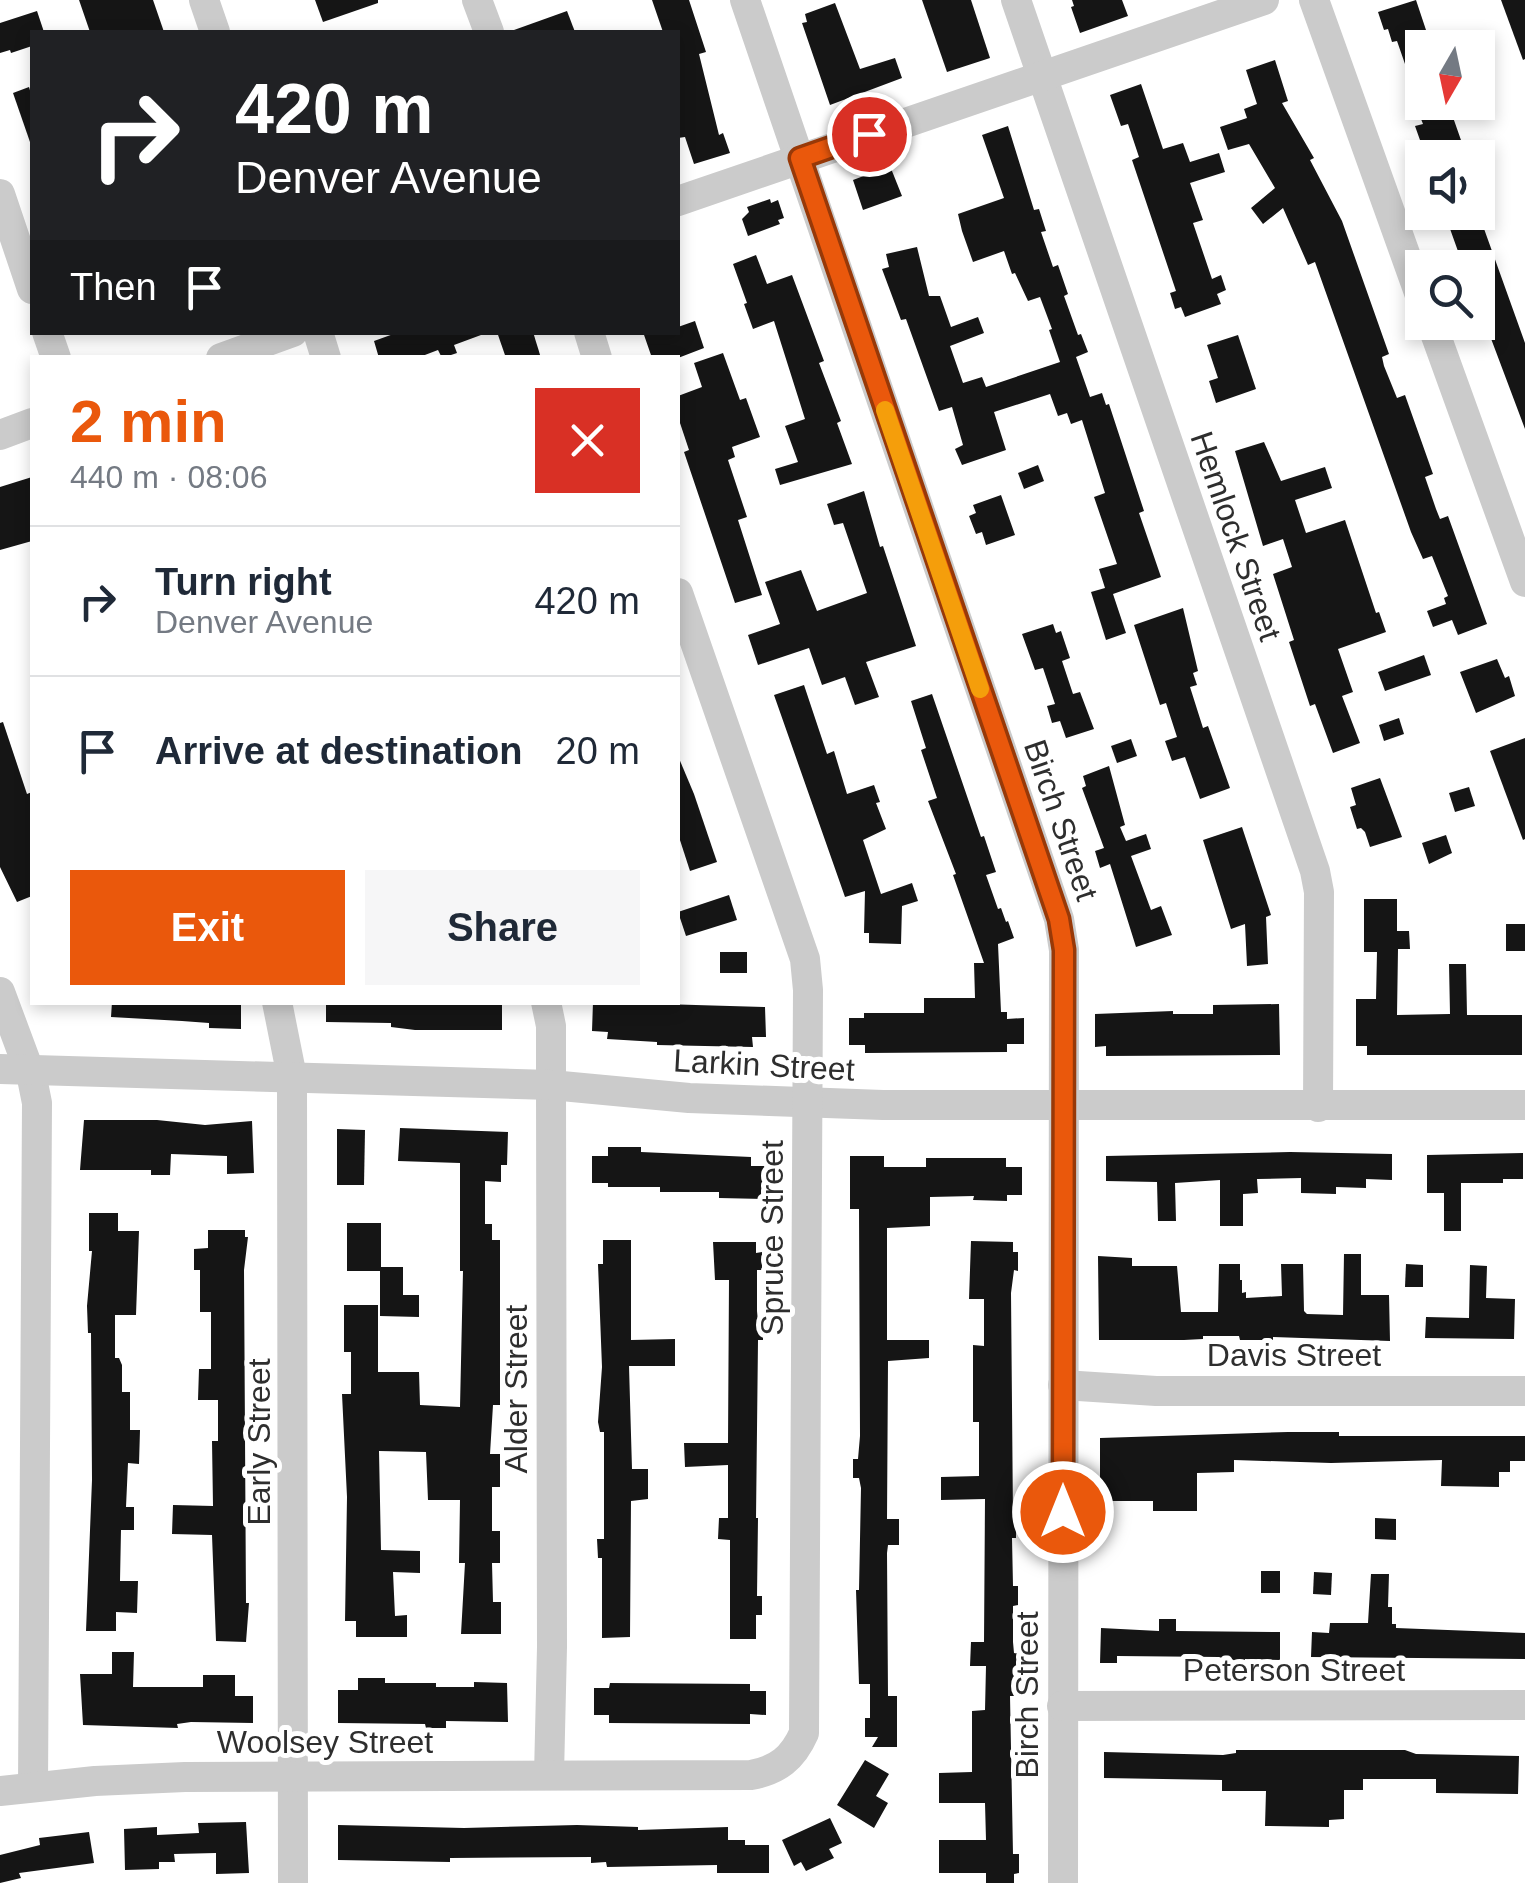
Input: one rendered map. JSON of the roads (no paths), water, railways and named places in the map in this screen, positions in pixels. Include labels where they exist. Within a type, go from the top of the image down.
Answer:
[{"type":"street","points":[[204,0],[213,30]]},
{"type":"street","points":[[478,0],[488,30]]},
{"type":"street","name":"Birch Street","points":[[745,0],[1059,919],[1064,950],[1062,1883]]},
{"type":"street","name":"Hemlock Street","points":[[1016,0],[1315,871],[1319,892],[1318,1106]]},
{"type":"street","points":[[680,200],[1264,0]]},
{"type":"street","points":[[1314,0],[1405,254]]},
{"type":"street","points":[[0,194],[30,284]]},
{"type":"street","points":[[229,355],[285,335]]},
{"type":"street","points":[[1438,340],[1525,582]]},
{"type":"street","points":[[0,435],[30,424]]},
{"type":"street","name":"Spruce Street","points":[[651,1774],[768,1772],[786,1762],[804,1732],[808,1103],[805,959],[680,598]]},
{"type":"street","points":[[0,992],[14,1070],[37,1103],[33,1787]]},
{"type":"street","name":"Early Street","points":[[278,1005],[292,1078],[294,1883]]},
{"type":"street","name":"Alder Street","points":[[547,1005],[551,1026],[552,1647],[548,1775]]},
{"type":"street","name":"Larkin Street","points":[[14,1070],[551,1085],[689,1098],[808,1103],[1525,1105]]},
{"type":"street","name":"Davis Street","points":[[1063,1385],[1156,1390],[1525,1390]]},
{"type":"street","name":"Peterson Street","points":[[1062,1706],[1525,1705]]},
{"type":"street","name":"Woolsey Street","points":[[0,1792],[185,1777],[651,1774]]}]
